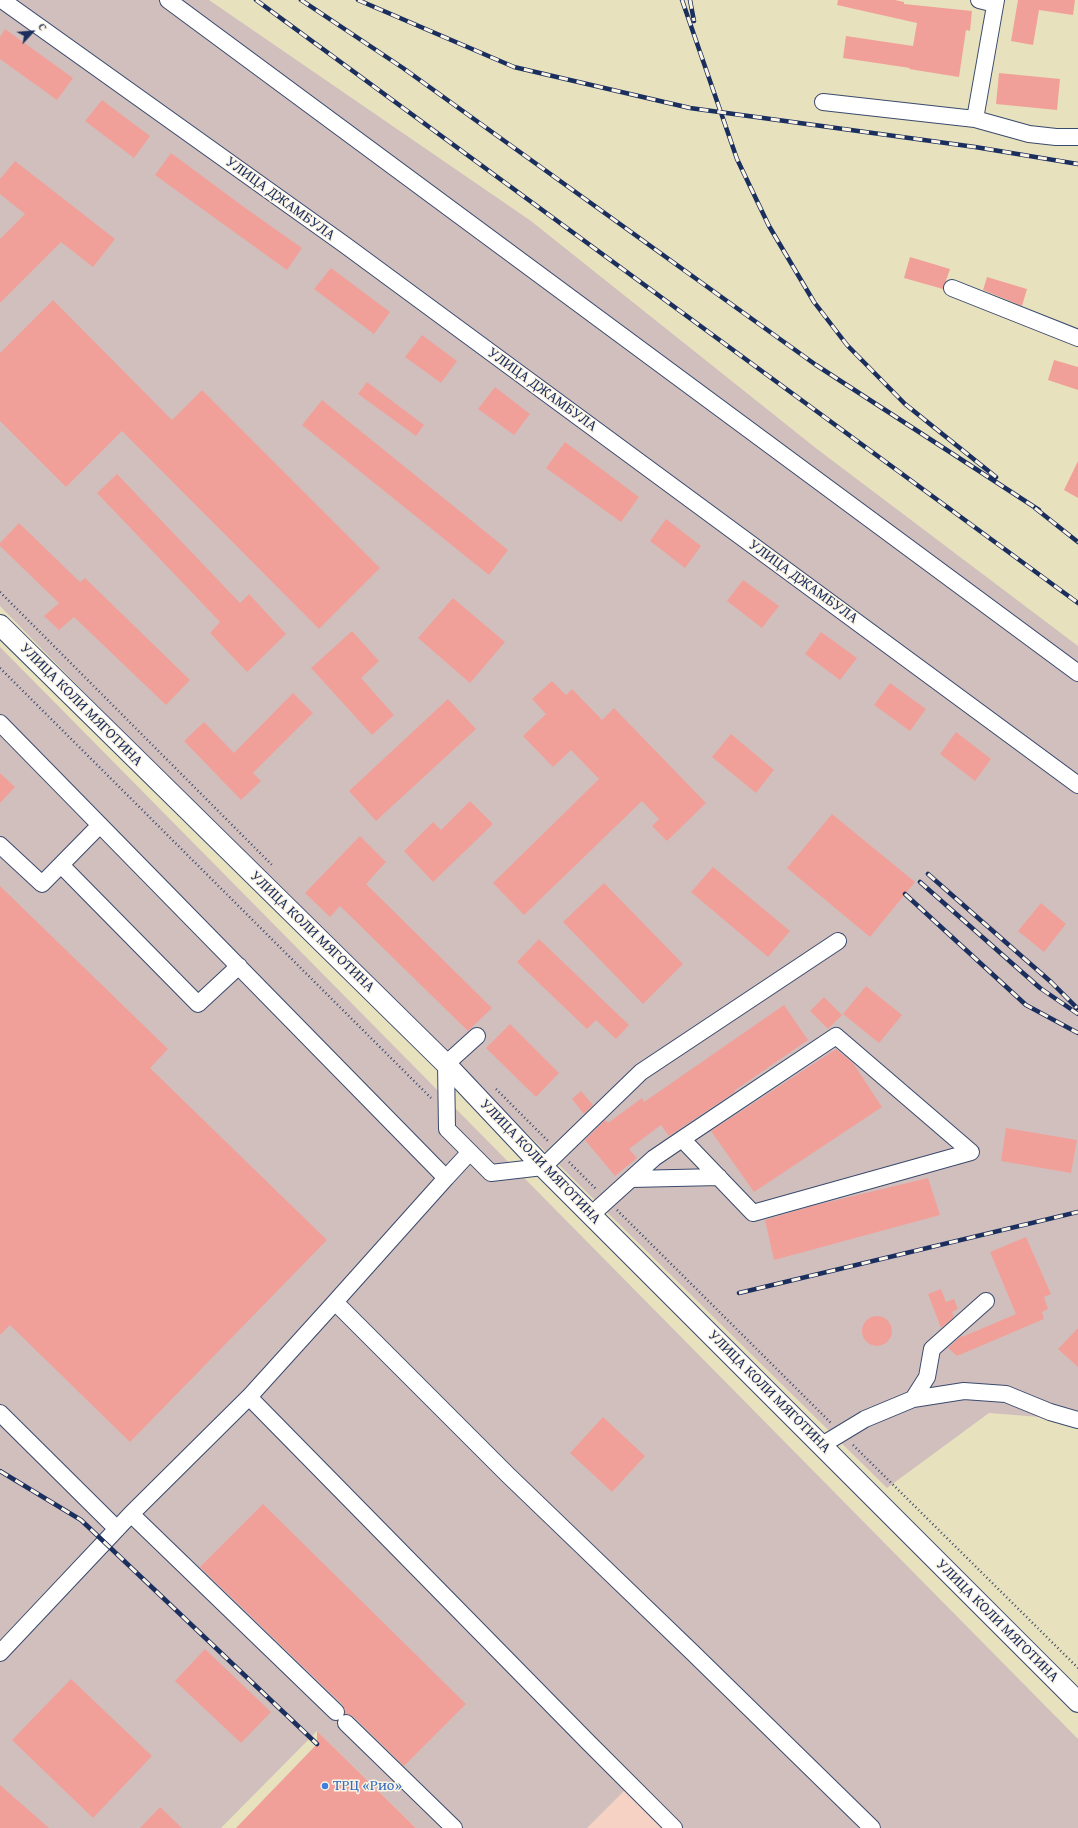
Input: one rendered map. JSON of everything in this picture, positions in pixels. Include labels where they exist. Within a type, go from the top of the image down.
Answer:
[{"type":"main road","name":"УЛИЦА КОЛИ МЯГОТИНА","points":[[0,625],[446,1064],[591,1216],[1078,1702]]},
{"type":"street","name":"УЛИЦА ДЖАМБУЛА","points":[[2,0],[344,245],[1078,785]]},
{"type":"street","points":[[168,0],[1078,673]]},
{"type":"street","points":[[975,119],[996,2],[979,0]]},
{"type":"street","points":[[823,102],[975,119],[1030,134],[1056,138],[1078,137]]},
{"type":"street","points":[[952,288],[1078,338]]},
{"type":"street","points":[[0,722],[446,1178]]},
{"type":"street","points":[[0,845],[42,884],[100,825]]},
{"type":"street","points":[[61,864],[198,1004],[238,966]]},
{"type":"street","points":[[477,1036],[446,1064],[447,1129],[491,1173],[543,1167],[641,1072],[838,941]]},
{"type":"street","points":[[591,1216],[654,1158],[682,1139],[836,1036],[971,1152],[753,1213],[682,1139]]},
{"type":"street","points":[[0,1653],[131,1514],[249,1397],[470,1152]]},
{"type":"street","points":[[631,1179],[719,1177]]},
{"type":"street","points":[[335,1302],[514,1480],[872,1828]]},
{"type":"street","points":[[913,1399],[927,1377],[932,1349],[986,1302]]},
{"type":"street","points":[[822,1445],[865,1419],[913,1399],[964,1391],[1006,1394],[1050,1412],[1078,1420]]},
{"type":"street","points":[[249,1397],[674,1828]]},
{"type":"street","points":[[0,1413],[117,1529]]},
{"type":"street","points":[[131,1514],[454,1828]]},
{"type":"path","points":[[0,592],[275,869]]},
{"type":"path","points":[[0,668],[447,1114]]},
{"type":"path","points":[[492,1086],[1078,1668]]},
{"type":"shaded area","points":[[0,0],[209,0],[531,221],[817,449],[1078,646],[1078,1420],[989,1413],[887,1488],[204,815],[0,606]]},
{"type":"shaded area","points":[[0,647],[1078,1739],[1078,1828],[669,1828],[628,1787],[587,1828],[416,1828],[317,1731],[221,1828],[0,1828]]},
{"type":"shaded area","points":[[628,1787],[669,1828],[587,1828]]},
{"type":"building","points":[[838,0],[895,0],[904,2],[904,4],[972,11],[970,31],[966,30],[959,77],[843,58],[846,36],[913,46],[917,23],[837,5]]},
{"type":"building","points":[[1018,0],[1075,0],[1073,15],[1039,10],[1033,45],[1011,41]]},
{"type":"building","points":[[5,29],[73,78],[57,100],[0,59],[0,37]]},
{"type":"building","points":[[999,73],[1060,79],[1057,110],[996,104]]},
{"type":"building","points":[[102,100],[150,136],[134,158],[85,121]]},
{"type":"building","points":[[171,153],[302,248],[287,270],[155,175]]},
{"type":"building","points":[[15,161],[115,239],[93,267],[61,242],[0,303],[0,239],[25,214],[0,194],[0,179]]},
{"type":"building","points":[[910,257],[950,269],[943,289],[904,278]]},
{"type":"building","points":[[331,268],[390,312],[374,334],[314,289]]},
{"type":"building","points":[[987,277],[1027,289],[1022,306],[983,290]]},
{"type":"building","points":[[53,300],[172,420],[202,390],[380,568],[319,629],[122,431],[66,487],[0,421],[0,353]]},
{"type":"building","points":[[422,335],[457,361],[441,383],[405,357]]},
{"type":"building","points":[[1054,360],[1078,367],[1078,390],[1048,380]]},
{"type":"building","points":[[367,382],[424,425],[416,436],[358,394]]},
{"type":"building","points":[[495,387],[530,414],[514,435],[478,409]]},
{"type":"building","points":[[322,400],[508,550],[489,575],[302,425]]},
{"type":"building","points":[[565,442],[639,497],[621,522],[546,468]]},
{"type":"building","points":[[1078,461],[1078,498],[1064,490]]},
{"type":"building","points":[[117,474],[240,603],[249,594],[286,634],[247,672],[210,633],[220,622],[97,493]]},
{"type":"building","points":[[666,519],[701,546],[685,568],[650,541]]},
{"type":"building","points":[[19,523],[80,582],[85,578],[190,680],[166,705],[74,617],[59,630],[44,616],[59,603],[0,546],[0,543]]},
{"type":"building","points":[[743,580],[779,606],[762,628],[727,601]]},
{"type":"building","points":[[453,598],[505,642],[470,683],[418,638]]},
{"type":"building","points":[[352,631],[379,661],[361,678],[394,715],[372,735],[311,668]]},
{"type":"building","points":[[821,632],[857,658],[840,680],[805,654]]},
{"type":"building","points":[[552,681],[566,695],[572,689],[602,720],[614,708],[706,803],[667,841],[652,826],[659,819],[642,801],[524,915],[493,883],[599,779],[571,750],[553,767],[523,736],[546,714],[532,699]]},
{"type":"building","points":[[890,683],[926,709],[910,731],[874,705]]},
{"type":"building","points":[[293,693],[313,713],[253,773],[261,781],[241,800],[184,741],[204,722],[234,753]]},
{"type":"building","points":[[448,699],[476,729],[376,821],[349,791]]},
{"type":"building","points":[[956,732],[991,759],[975,781],[940,754]]},
{"type":"building","points":[[731,734],[774,770],[756,793],[712,757]]},
{"type":"building","points":[[0,773],[15,787],[0,803]]},
{"type":"building","points":[[470,801],[493,824],[433,882],[404,851],[433,822],[441,830]]},
{"type":"building","points":[[832,814],[915,882],[870,937],[787,868]]},
{"type":"building","points":[[360,836],[386,862],[366,884],[492,1008],[468,1031],[340,906],[330,917],[305,893]]},
{"type":"building","points":[[713,867],[790,931],[768,957],[691,892]]},
{"type":"building","points":[[604,883],[683,964],[643,1004],[563,922]]},
{"type":"building","points":[[0,886],[168,1049],[150,1068],[327,1240],[130,1442],[10,1325],[0,1335]]},
{"type":"building","points":[[1041,903],[1066,924],[1044,952],[1018,931]]},
{"type":"building","points":[[539,939],[629,1025],[616,1039],[596,1020],[587,1029],[517,962]]},
{"type":"building","points":[[866,986],[902,1015],[879,1043],[843,1014]]},
{"type":"building","points":[[824,997],[842,1015],[828,1029],[810,1011]]},
{"type":"building","points":[[784,1005],[808,1040],[734,1091],[735,1092],[669,1136],[661,1125],[629,1149],[637,1158],[615,1176],[585,1140],[605,1120],[608,1123],[642,1098],[644,1102]]},
{"type":"building","points":[[510,1024],[559,1073],[536,1097],[486,1048]]},
{"type":"building","points":[[836,1049],[853,1063],[882,1107],[754,1192],[711,1131]]},
{"type":"building","points":[[581,1091],[593,1105],[584,1114],[572,1099]]},
{"type":"building","points":[[1006,1128],[1077,1140],[1071,1173],[1001,1161]]},
{"type":"building","points":[[928,1178],[940,1215],[774,1260],[765,1220],[812,1206]]},
{"type":"building","points":[[1026,1237],[1051,1294],[1044,1297],[1048,1309],[1042,1312],[1044,1319],[957,1356],[948,1348],[962,1335],[962,1337],[1016,1314],[990,1252]]},
{"type":"building","points":[[941,1289],[946,1302],[954,1299],[958,1309],[952,1312],[954,1317],[941,1328],[928,1294]]},
{"type":"building","points":[[877,1316],[888,1320],[892,1331],[888,1342],[877,1346],[866,1342],[862,1331],[866,1320]]},
{"type":"building","points":[[1078,1328],[1078,1367],[1058,1349]]},
{"type":"building","points":[[603,1417],[645,1456],[612,1492],[570,1453]]},
{"type":"building","points":[[263,1504],[466,1704],[404,1766],[353,1716],[345,1714],[343,1705],[200,1567]]},
{"type":"building","points":[[205,1649],[271,1712],[241,1743],[175,1681]]},
{"type":"building","points":[[71,1679],[152,1756],[93,1818],[12,1740]]},
{"type":"building","name":"ТРЦ «Рио»","points":[[317,1731],[416,1828],[236,1828],[317,1744]]},
{"type":"building","points":[[0,1785],[49,1828],[0,1828]]},
{"type":"building","points":[[160,1807],[182,1828],[140,1828]]},
{"type":"railway","points":[[256,0],[1078,603]]},
{"type":"railway","points":[[301,0],[403,68],[816,365],[1039,510]]},
{"type":"railway","points":[[358,0],[514,67],[690,108],[975,147],[1078,164]]},
{"type":"railway","points":[[682,0],[737,159],[769,226],[814,302],[847,345],[905,404],[996,477]]},
{"type":"railway","points":[[690,0],[694,21]]},
{"type":"railway","points":[[1035,508],[1078,542]]},
{"type":"railway","points":[[928,874],[1051,982],[1077,1008]]},
{"type":"railway","points":[[920,882],[1040,988],[1078,1014]]},
{"type":"railway","points":[[905,894],[1026,1005],[1078,1033]]},
{"type":"railway","points":[[739,1293],[1078,1212]]},
{"type":"railway","points":[[0,1471],[81,1520],[317,1744]]},
{"type":"place","name":"ТРЦ «Рио»","points":[[325,1786]]}]
